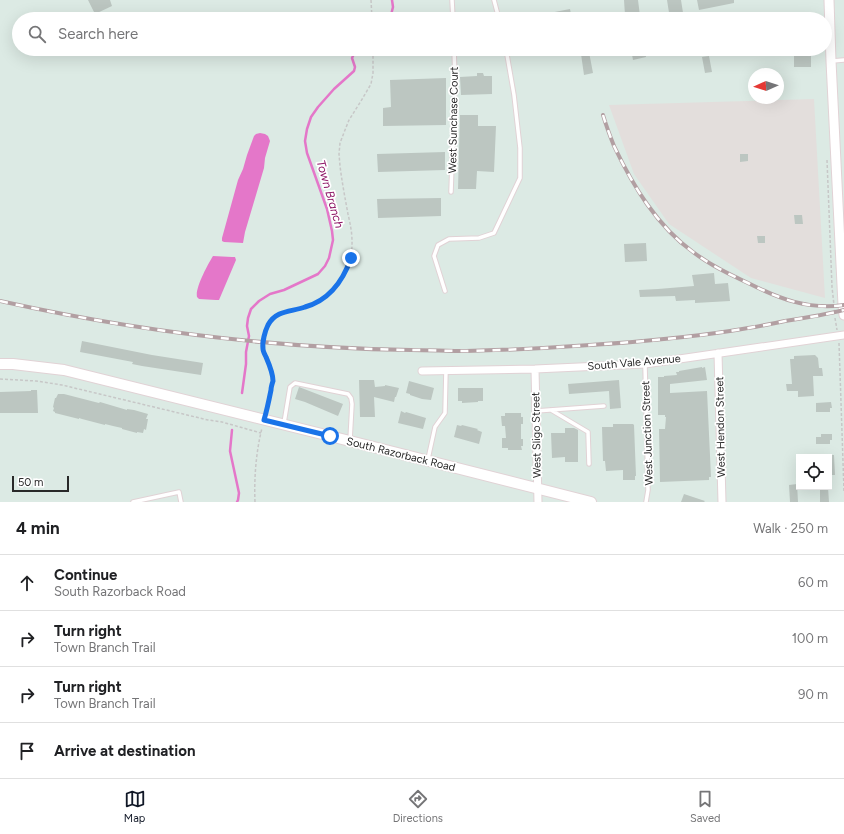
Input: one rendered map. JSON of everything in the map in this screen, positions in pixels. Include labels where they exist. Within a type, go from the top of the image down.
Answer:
[{"type":"main road","name":"South Razorback Road","points":[[0,364],[14,364],[64,370],[591,502]]},
{"type":"street","points":[[830,0],[830,12]]},
{"type":"street","points":[[830,56],[844,315]]},
{"type":"street","name":"South Vale Avenue","points":[[422,371],[535,369],[645,364],[844,335]]},
{"type":"street","name":"West Hendon Street","points":[[718,353],[722,502]]},
{"type":"street","name":"West Sligo Street","points":[[535,369],[538,502]]},
{"type":"lane","points":[[452,0],[453,12]]},
{"type":"lane","points":[[494,0],[497,12]]},
{"type":"lane","name":"West Sunchase Court","points":[[451,192],[455,79],[454,56]]},
{"type":"lane","points":[[445,291],[434,256],[438,244],[449,240],[479,238],[494,233],[520,178],[520,148],[514,95],[507,56]]},
{"type":"lane","points":[[830,60],[844,60]]},
{"type":"lane","name":"West Junction Street","points":[[645,364],[648,490],[646,502]]},
{"type":"lane","points":[[428,460],[435,427],[445,413],[446,370]]},
{"type":"lane","points":[[283,424],[290,387],[295,383],[348,394],[352,398],[350,441]]},
{"type":"lane","points":[[536,411],[604,406]]},
{"type":"lane","points":[[551,410],[588,432],[589,464]]},
{"type":"lane","points":[[133,502],[179,492],[181,502]]},
{"type":"path","points":[[371,0],[372,12]]},
{"type":"path","points":[[255,502],[256,468],[261,434],[273,380],[270,366],[263,348],[265,332],[275,316],[282,312],[316,303],[325,297],[334,290],[347,270],[351,258],[352,242],[340,166],[340,143],[349,120],[371,84],[373,73],[373,56]]},
{"type":"path","points":[[0,379],[36,381],[62,385],[208,420],[222,422],[261,434]]},
{"type":"shaded area","points":[[814,99],[825,298],[751,278],[669,224],[634,174],[609,105],[748,101],[748,104],[784,104],[784,100]]},
{"type":"shaded area","points":[[260,133],[268,136],[270,141],[243,243],[224,242],[222,241],[222,238],[238,180],[254,136]]},
{"type":"shaded area","points":[[213,256],[235,257],[236,260],[219,300],[199,299],[197,297],[198,288],[202,276]]},
{"type":"building","points":[[88,0],[110,0],[112,6],[99,12],[94,12]]},
{"type":"building","points":[[624,0],[638,0],[640,12],[625,12]]},
{"type":"building","points":[[667,0],[681,0],[683,12],[669,12]]},
{"type":"building","points":[[697,0],[734,0],[734,3],[699,10]]},
{"type":"building","points":[[570,9],[571,12],[555,12]]},
{"type":"building","points":[[581,56],[590,56],[593,73],[584,75]]},
{"type":"building","points":[[632,56],[646,56],[646,57],[633,60]]},
{"type":"building","points":[[709,56],[712,72],[705,73],[702,57]]},
{"type":"building","points":[[794,56],[811,56],[811,67],[794,67]]},
{"type":"building","points":[[477,73],[483,73],[484,76],[492,76],[492,94],[461,95],[460,77],[477,76]]},
{"type":"building","points":[[446,78],[446,125],[383,126],[383,108],[391,107],[390,80]]},
{"type":"building","points":[[460,115],[478,115],[478,126],[496,126],[494,172],[477,171],[476,189],[458,189]]},
{"type":"building","points":[[445,152],[445,170],[378,172],[377,154]]},
{"type":"building","points":[[740,154],[748,154],[748,161],[740,162]]},
{"type":"building","points":[[441,198],[441,216],[378,218],[377,199]]},
{"type":"building","points":[[794,215],[802,215],[803,224],[795,224]]},
{"type":"building","points":[[757,236],[765,236],[765,243],[758,243]]},
{"type":"building","points":[[646,243],[647,261],[625,262],[624,244]]},
{"type":"building","points":[[714,273],[715,284],[728,283],[730,301],[695,303],[695,300],[676,301],[675,296],[640,297],[639,290],[694,286],[692,275]]},
{"type":"building","points":[[82,341],[152,355],[203,363],[201,375],[142,366],[132,364],[133,362],[80,352]]},
{"type":"building","points":[[815,355],[818,358],[819,368],[822,368],[823,376],[813,376],[814,396],[798,397],[798,391],[787,391],[786,384],[792,384],[790,359],[794,359],[794,356]]},
{"type":"building","points":[[705,367],[707,380],[670,384],[670,393],[707,391],[711,477],[709,477],[709,480],[660,482],[659,429],[665,429],[666,417],[665,415],[658,415],[658,377],[677,375],[676,372],[679,371]]},
{"type":"building","points":[[359,380],[374,380],[375,387],[385,385],[399,388],[394,402],[374,397],[375,417],[360,417]]},
{"type":"building","points":[[619,380],[621,408],[610,409],[609,391],[569,394],[568,384]]},
{"type":"building","points":[[409,381],[434,388],[431,400],[422,399],[406,393]]},
{"type":"building","points":[[299,387],[343,404],[338,416],[295,399]]},
{"type":"building","points":[[458,388],[483,388],[483,401],[462,403],[462,401],[458,401]]},
{"type":"building","points":[[37,390],[38,413],[0,413],[0,392]]},
{"type":"building","points":[[58,394],[100,402],[127,410],[134,410],[148,414],[146,419],[148,419],[146,430],[144,429],[143,433],[137,433],[122,428],[55,413],[53,411],[53,407],[55,398]]},
{"type":"building","points":[[831,402],[832,408],[830,408],[830,412],[816,412],[816,403]]},
{"type":"building","points":[[401,411],[426,418],[423,429],[398,423]]},
{"type":"building","points":[[505,413],[521,413],[521,417],[523,417],[523,424],[521,424],[521,439],[523,439],[523,446],[521,446],[522,450],[508,450],[508,448],[502,448],[502,438],[506,438],[505,426],[502,426],[501,416],[505,416]]},
{"type":"building","points":[[613,424],[634,425],[635,480],[623,480],[623,470],[606,471],[605,461],[603,461],[602,427],[613,427]]},
{"type":"building","points":[[457,425],[478,429],[477,430],[482,432],[479,444],[454,437]]},
{"type":"building","points":[[565,428],[574,428],[578,430],[578,462],[565,462],[565,457],[552,458],[551,433],[565,433]]},
{"type":"building","points":[[821,434],[832,434],[830,444],[816,444],[816,437],[821,437]]},
{"type":"building","points":[[832,455],[834,455],[835,475],[832,475]]},
{"type":"building","points":[[796,484],[798,502],[790,502],[789,485]]},
{"type":"building","points":[[820,490],[828,490],[829,502],[820,502]]},
{"type":"building","points":[[684,494],[705,501],[681,502]]},
{"type":"waterway","name":"Town Branch","points":[[392,0],[392,12]]},
{"type":"waterway","name":"Town Branch","points":[[242,393],[249,336],[247,326],[251,309],[259,301],[270,294],[284,290],[318,274],[325,266],[329,258],[333,240],[332,231],[327,209],[307,153],[305,141],[311,117],[334,89],[354,71],[355,67],[352,58],[353,56]]},
{"type":"waterway","name":"Town Branch","points":[[232,430],[230,451],[239,493],[237,502]]},
{"type":"railway","points":[[603,115],[614,146],[629,176],[657,218],[680,242],[706,261],[771,294],[794,302],[818,306],[844,305]]},
{"type":"railway","points":[[0,301],[102,321],[256,342],[359,349],[459,351],[559,347],[678,338],[744,329],[844,310]]},
{"type":"route","points":[[330,436],[264,420],[273,380],[270,366],[263,348],[265,332],[275,316],[282,312],[316,303],[325,297],[334,290],[341,281],[351,258]]}]
